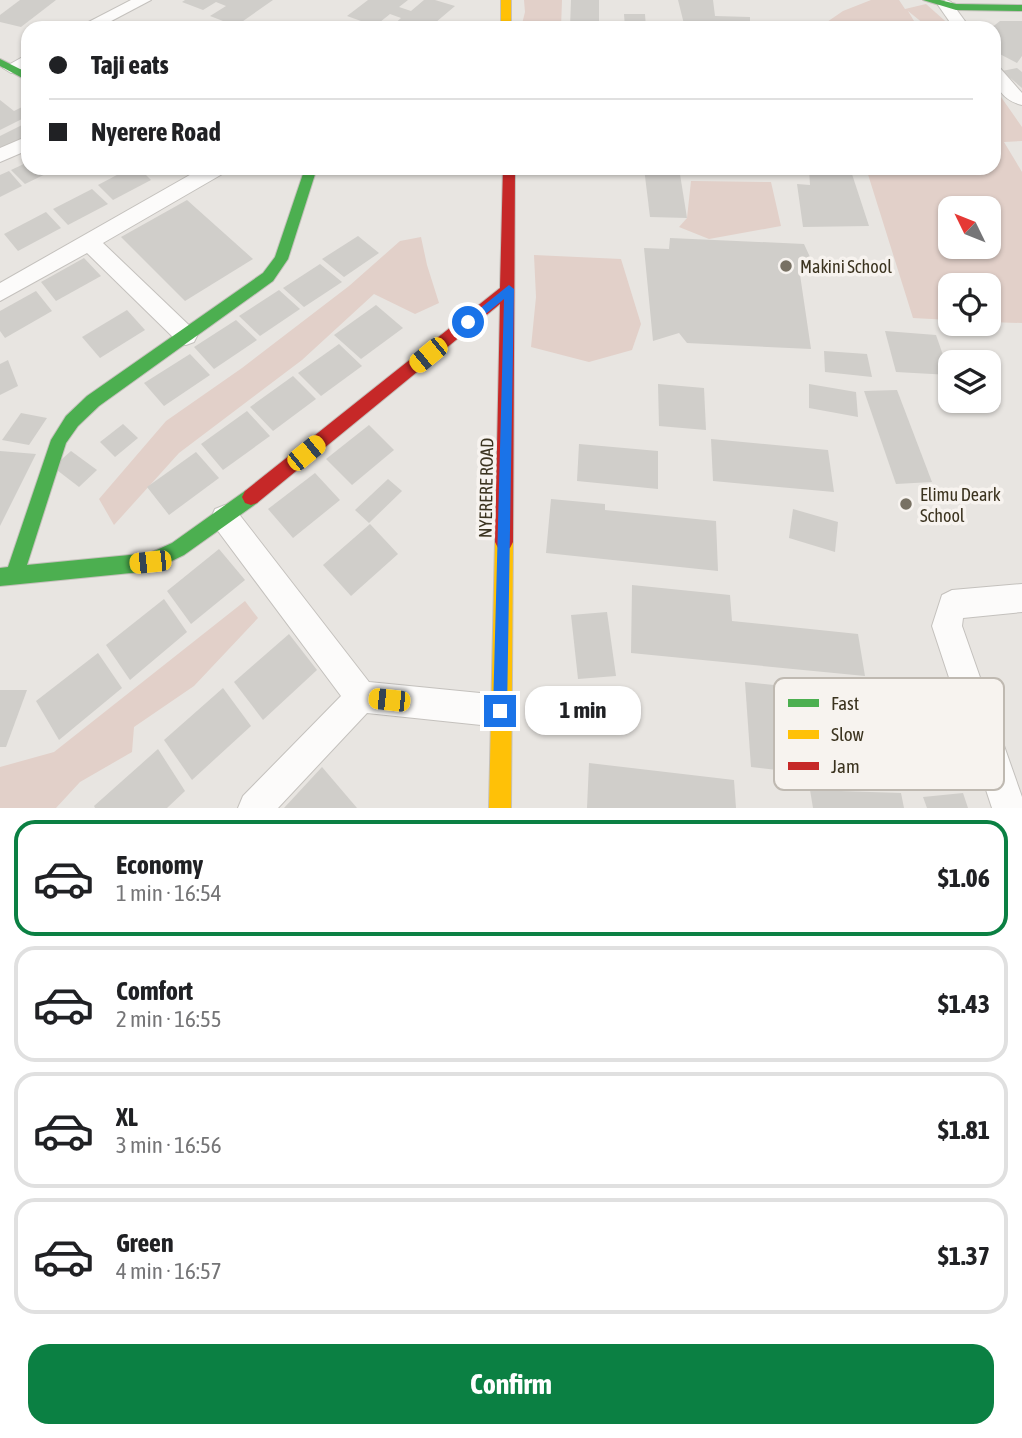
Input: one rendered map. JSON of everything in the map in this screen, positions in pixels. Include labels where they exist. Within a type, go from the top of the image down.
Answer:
[{"type":"street","points":[[100,21],[143,0]]},
{"type":"street","points":[[506,0],[506,21]]},
{"type":"street","points":[[928,0],[946,5],[1022,8]]},
{"type":"street","points":[[946,5],[957,21]]},
{"type":"street","points":[[5,65],[21,74]]},
{"type":"street","points":[[1001,81],[1013,96],[1022,100]]},
{"type":"street","points":[[0,156],[21,146]]},
{"type":"street","points":[[0,293],[205,175]]},
{"type":"street","points":[[309,175],[281,259],[274,269],[254,288],[93,401],[72,421],[59,440],[7,577],[150,562],[178,549],[225,519],[509,289]]},
{"type":"street","name":"NYERERE ROAD","points":[[500,808],[509,175]]},
{"type":"street","points":[[89,242],[186,336]]},
{"type":"street","points":[[225,519],[361,697],[500,711]]},
{"type":"street","points":[[965,678],[947,626],[952,604],[1022,598]]},
{"type":"street","points":[[255,808],[361,697]]},
{"type":"street","points":[[1003,790],[1009,808]]},
{"type":"shaded area","points":[[524,0],[562,0],[561,21],[523,21]]},
{"type":"shaded area","points":[[871,0],[899,0],[905,9],[926,4],[945,21],[920,21],[908,11],[914,21],[828,21],[843,11]]},
{"type":"shaded area","points":[[1001,97],[1022,127],[1022,141],[1004,142],[1022,172],[1022,323],[1001,322],[1001,273],[938,273],[938,319],[913,318],[868,175],[1001,175]]},
{"type":"shaded area","points":[[691,181],[771,182],[781,226],[709,239],[679,227],[687,218]]},
{"type":"shaded area","points":[[421,237],[439,303],[415,314],[374,294],[302,360],[179,453],[114,525],[99,499],[166,421],[242,368],[349,286],[400,241]]},
{"type":"shaded area","points":[[534,255],[621,259],[641,324],[632,350],[589,362],[531,347],[536,297]]},
{"type":"shaded area","points":[[245,601],[258,618],[194,686],[134,727],[132,752],[80,782],[56,808],[0,808],[0,767],[54,752]]},
{"type":"building","points":[[20,0],[56,0],[29,21],[21,21],[21,27],[0,22],[0,15]]},
{"type":"building","points":[[273,0],[243,21],[223,21],[210,16],[226,6],[216,2],[203,10],[182,2]]},
{"type":"building","points":[[368,0],[408,0],[399,7],[411,11],[424,0],[455,6],[437,21],[398,21],[401,18],[390,14],[381,21],[361,21],[347,16]]},
{"type":"building","points":[[571,0],[599,0],[599,21],[570,21]]},
{"type":"building","points":[[678,0],[713,0],[715,16],[750,17],[750,21],[683,21]]},
{"type":"building","points":[[624,14],[645,14],[646,21],[624,21]]},
{"type":"building","points":[[1001,21],[1022,21],[1022,56],[1017,63],[1001,55]]},
{"type":"building","points":[[1017,68],[1022,72],[1022,88],[1002,71]]},
{"type":"building","points":[[0,100],[14,111],[21,108],[21,120],[0,130]]},
{"type":"building","points":[[21,126],[21,142],[0,153],[0,136]]},
{"type":"building","points":[[21,165],[21,175],[44,175],[25,184],[11,170]]},
{"type":"building","points":[[9,171],[22,186],[0,197],[0,175]]},
{"type":"building","points":[[117,175],[146,175],[151,180],[113,200],[98,185]]},
{"type":"building","points":[[645,175],[680,175],[687,218],[650,217]]},
{"type":"building","points":[[809,175],[852,175],[869,226],[803,227],[797,184],[810,185]]},
{"type":"building","points":[[92,189],[108,204],[68,225],[53,209]]},
{"type":"building","points":[[187,200],[253,259],[185,301],[121,237]]},
{"type":"building","points":[[46,212],[61,228],[18,251],[4,234]]},
{"type":"building","points":[[358,236],[379,253],[344,277],[322,259]]},
{"type":"building","points":[[670,238],[804,244],[816,270],[799,268],[811,349],[687,343],[679,333],[653,341],[644,248],[669,249]]},
{"type":"building","points":[[84,258],[101,276],[56,301],[41,282]]},
{"type":"building","points":[[320,264],[342,282],[304,307],[283,288]]},
{"type":"building","points":[[279,290],[300,309],[260,336],[239,316]]},
{"type":"building","points":[[36,291],[52,311],[5,338],[0,331],[0,311]]},
{"type":"building","points":[[376,305],[403,328],[361,359],[334,335]]},
{"type":"building","points":[[127,310],[145,330],[100,358],[82,337]]},
{"type":"building","points":[[236,320],[257,340],[214,369],[194,347]]},
{"type":"building","points":[[885,331],[936,335],[941,350],[938,350],[938,374],[896,372]]},
{"type":"building","points":[[339,344],[362,366],[321,396],[298,373]]},
{"type":"building","points":[[824,351],[867,354],[872,377],[825,372]]},
{"type":"building","points":[[190,354],[210,375],[164,406],[144,383]]},
{"type":"building","points":[[8,360],[18,386],[0,395],[0,364]]},
{"type":"building","points":[[293,376],[316,399],[273,431],[250,407]]},
{"type":"building","points":[[658,384],[704,388],[706,430],[659,426]]},
{"type":"building","points":[[809,384],[856,392],[858,417],[809,408]]},
{"type":"building","points":[[897,390],[932,482],[896,484],[864,391]]},
{"type":"building","points":[[247,411],[270,436],[223,470],[201,444]]},
{"type":"building","points":[[21,413],[47,418],[29,445],[2,440]]},
{"type":"building","points":[[123,424],[138,438],[115,457],[100,442]]},
{"type":"building","points":[[369,425],[394,450],[352,485],[326,459]]},
{"type":"building","points":[[711,439],[828,450],[834,492],[713,481]]},
{"type":"building","points":[[579,444],[658,451],[658,489],[577,481]]},
{"type":"building","points":[[0,451],[36,454],[0,526]]},
{"type":"building","points":[[71,451],[97,470],[79,487],[53,467]]},
{"type":"building","points":[[196,452],[219,478],[169,515],[147,487]]},
{"type":"building","points":[[315,473],[340,500],[293,538],[268,509]]},
{"type":"building","points":[[388,479],[402,491],[369,523],[355,510]]},
{"type":"building","points":[[551,499],[605,504],[605,510],[716,521],[718,571],[546,553]]},
{"type":"building","points":[[793,509],[838,522],[835,552],[789,538]]},
{"type":"building","points":[[370,524],[398,554],[351,596],[323,565]]},
{"type":"building","points":[[219,549],[245,580],[191,624],[167,591]]},
{"type":"building","points":[[632,585],[730,595],[732,621],[858,634],[865,676],[631,653]]},
{"type":"building","points":[[164,599],[187,632],[130,680],[106,645]]},
{"type":"building","points":[[607,612],[616,676],[578,679],[571,615]]},
{"type":"building","points":[[289,634],[317,670],[263,720],[234,682]]},
{"type":"building","points":[[98,653],[122,688],[59,740],[36,701]]},
{"type":"building","points":[[745,682],[774,685],[774,770],[751,767]]},
{"type":"building","points":[[223,688],[251,726],[192,780],[164,740]]},
{"type":"building","points":[[0,690],[27,690],[6,747],[0,747]]},
{"type":"building","points":[[158,749],[185,791],[167,808],[95,808],[94,806]]},
{"type":"building","points":[[589,763],[734,780],[736,808],[587,808]]},
{"type":"building","points":[[322,767],[357,808],[284,808]]},
{"type":"building","points":[[810,790],[901,793],[904,808],[813,808]]},
{"type":"building","points":[[963,793],[968,808],[927,808],[923,797]]},
{"type":"traffic: fast","points":[[928,0],[956,7],[1022,8]]},
{"type":"traffic: fast","points":[[0,62],[21,74]]},
{"type":"traffic: fast","points":[[14,576],[59,440],[72,421],[93,401],[268,277],[281,259],[309,175]]},
{"type":"traffic: fast","points":[[0,577],[151,562],[178,549],[251,497]]},
{"type":"traffic: slow","points":[[506,0],[506,21]]},
{"type":"traffic: slow","points":[[500,808],[504,542]]},
{"type":"traffic: jam","points":[[504,542],[509,175]]},
{"type":"traffic: jam","points":[[251,497],[509,289]]},
{"type":"place","name":"Makini School","points":[[786,266]]},
{"type":"place","name":"Elimu Deark School","points":[[906,504]]},
{"type":"route","points":[[468,322],[509,289],[500,711]]}]
